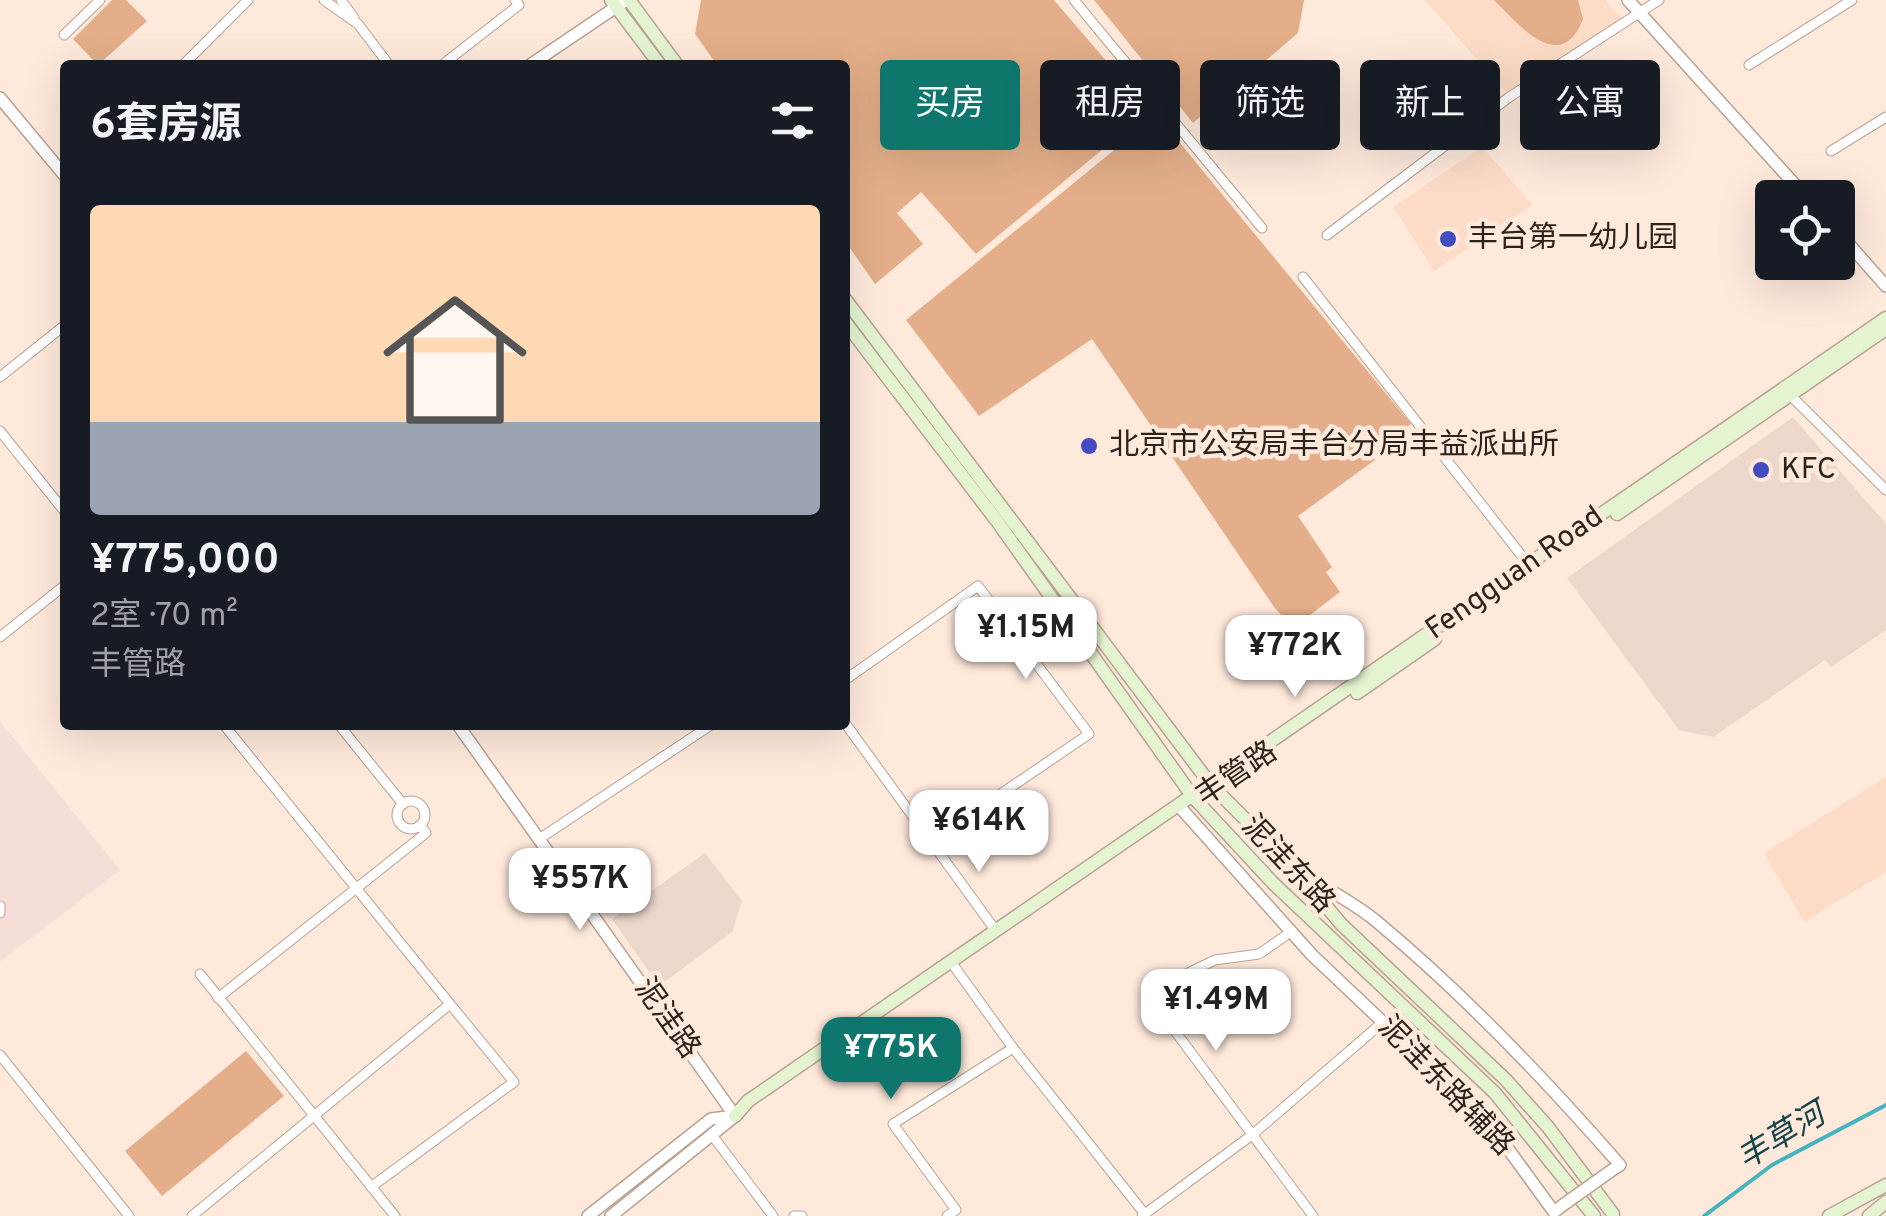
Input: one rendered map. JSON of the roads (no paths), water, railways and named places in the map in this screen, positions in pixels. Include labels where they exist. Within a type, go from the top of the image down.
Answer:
[{"type":"main road","points":[[621,2],[657,60]]},
{"type":"main road","points":[[621,2],[673,60]]},
{"type":"main road","name":"Fengguan Road","points":[[1214,787],[1886,318]]},
{"type":"main road","name":"泥洼东路","points":[[852,320],[1214,787],[1296,869],[1342,924],[1506,1080],[1548,1127],[1613,1214]]},
{"type":"main road","name":"泥洼东路","points":[[852,320],[1195,800],[1274,883],[1495,1093],[1594,1216]]},
{"type":"main road","name":"丰管路","points":[[735,1116],[1886,329]]},
{"type":"main road","points":[[953,965],[996,930],[1181,809]]},
{"type":"main road","points":[[1830,1216],[1886,1185]]},
{"type":"main road","points":[[1869,1216],[1886,1202]]},
{"type":"street","points":[[64,35],[100,0]]},
{"type":"street","points":[[188,60],[248,0]]},
{"type":"street","points":[[324,0],[358,24]]},
{"type":"street","points":[[340,0],[385,60]]},
{"type":"street","points":[[448,60],[519,5],[515,0]]},
{"type":"street","points":[[1074,0],[1262,228]]},
{"type":"street","points":[[1628,0],[1790,180]]},
{"type":"street","points":[[1327,235],[1508,98],[1659,0]]},
{"type":"street","points":[[1748,65],[1852,0]]},
{"type":"street","points":[[537,60],[621,2]]},
{"type":"street","points":[[0,98],[60,168]]},
{"type":"street","points":[[1831,151],[1886,117]]},
{"type":"street","points":[[1855,251],[1886,286]]},
{"type":"street","points":[[1303,277],[1529,565]]},
{"type":"street","points":[[0,377],[60,329]]},
{"type":"street","points":[[1790,395],[1886,490]]},
{"type":"street","points":[[0,432],[60,506]]},
{"type":"street","points":[[850,676],[978,586],[1090,734],[930,842]]},
{"type":"street","points":[[0,636],[60,588]]},
{"type":"street","points":[[228,730],[514,1082],[371,1187]]},
{"type":"street","points":[[343,730],[403,804]]},
{"type":"street","name":"泥洼路","points":[[462,730],[735,1116]]},
{"type":"street","points":[[539,839],[703,730]]},
{"type":"street","points":[[850,730],[996,930]]},
{"type":"street","points":[[414,802],[422,806],[425,814],[420,825],[410,828],[400,822],[398,813],[403,804],[414,802]]},
{"type":"street","name":"泥洼东路辅路","points":[[1181,809],[1300,943],[1498,1135],[1554,1212],[1620,1165],[1553,1088],[1374,919],[1296,869]]},
{"type":"street","points":[[218,998],[426,832],[420,825]]},
{"type":"street","points":[[1285,936],[1259,954],[1215,960],[1188,973],[1157,1007],[1311,1215]]},
{"type":"street","points":[[953,965],[1012,1048],[1143,1215],[1182,1190],[1252,1134],[1383,1022]]},
{"type":"street","points":[[200,974],[395,1216]]},
{"type":"street","points":[[192,1216],[450,1004]]},
{"type":"street","points":[[946,1216],[956,1210],[893,1124],[1012,1048]]},
{"type":"street","points":[[0,1055],[129,1216]]},
{"type":"street","points":[[612,1216],[735,1116]]},
{"type":"street","points":[[593,1214],[711,1119],[735,1116]]},
{"type":"street","points":[[712,1135],[773,1216]]},
{"type":"waterway","name":"丰草河","points":[[1704,1216],[1772,1165],[1886,1105]]},
{"type":"place","name":"丰台第一幼儿园","points":[[1448,239]]},
{"type":"place","name":"北京市公安局丰台分局丰益派出所","points":[[1089,446]]},
{"type":"place","name":"KFC","points":[[1761,470]]}]
